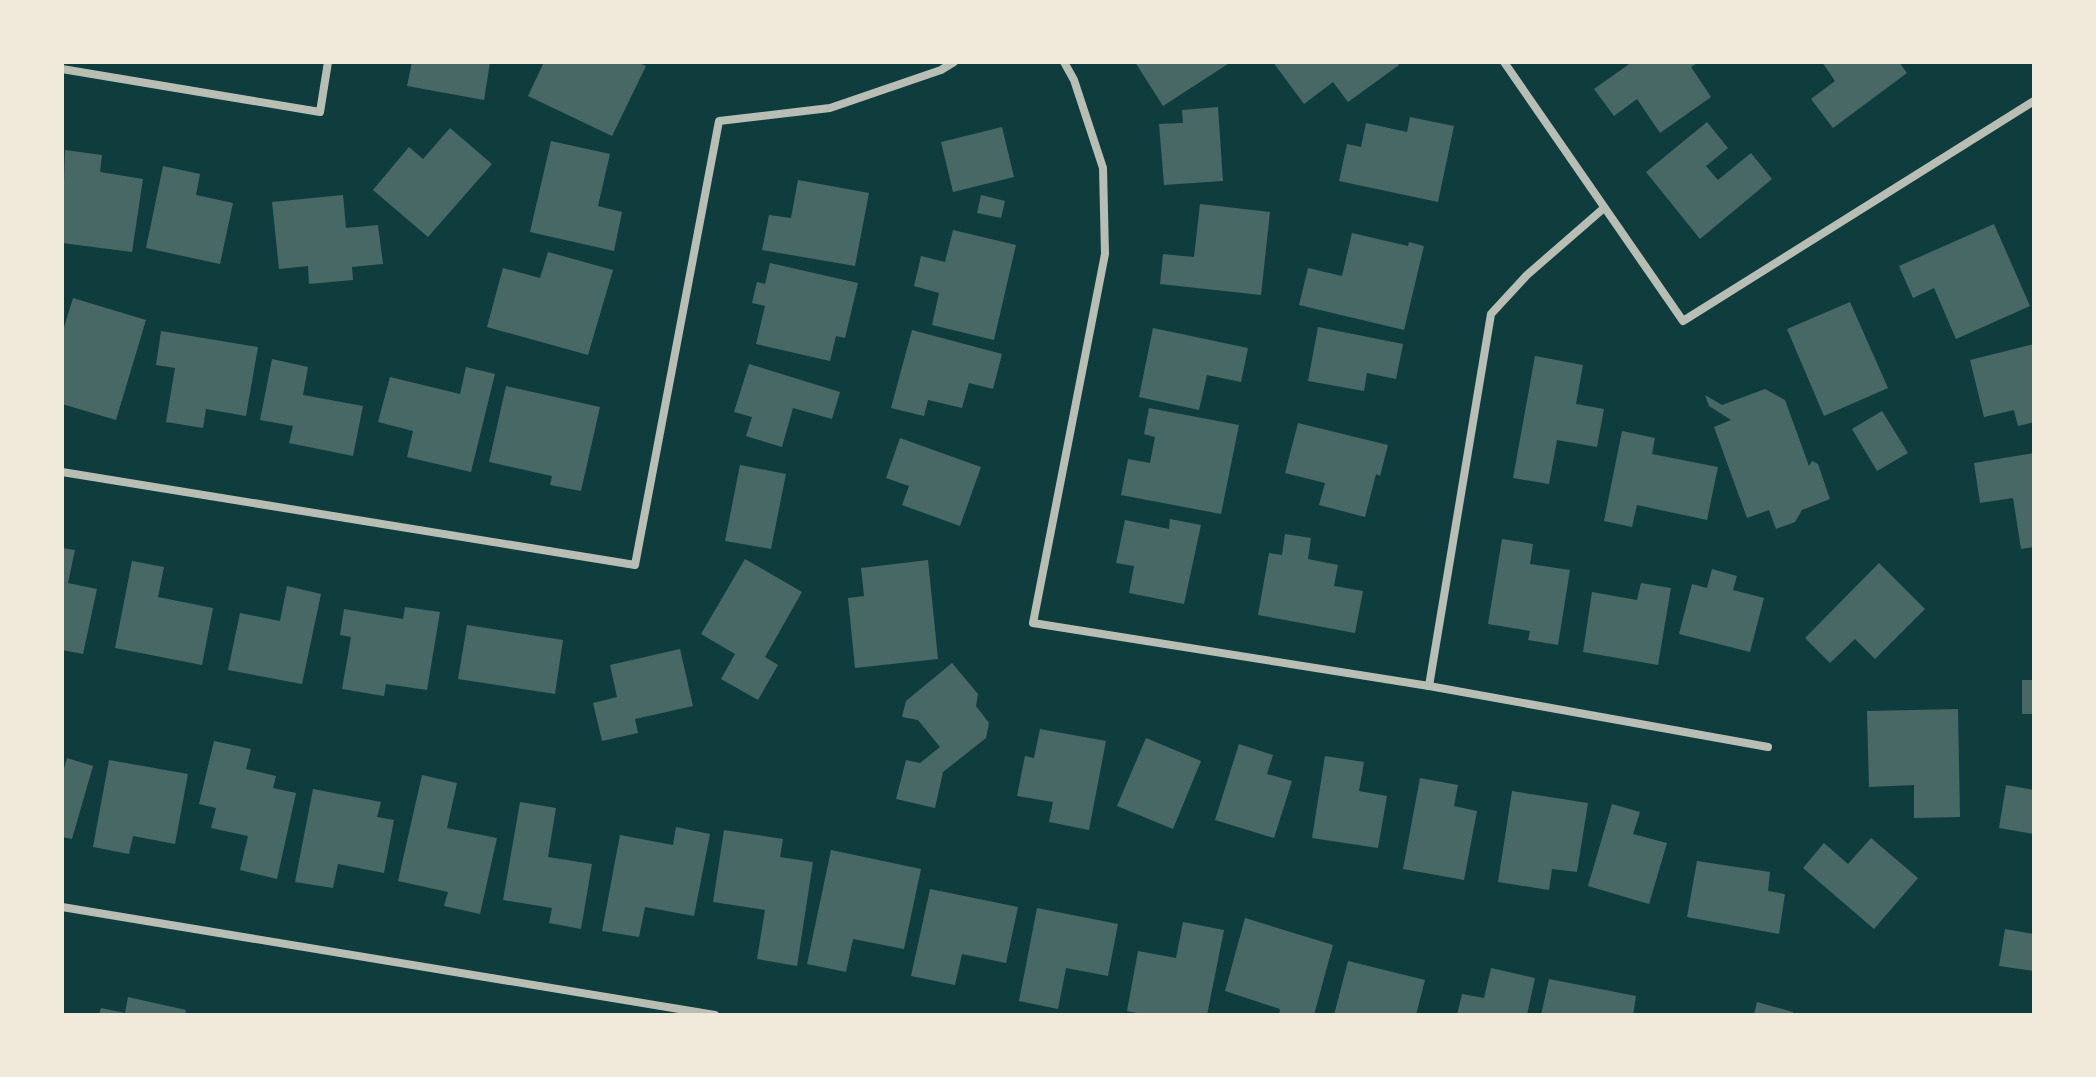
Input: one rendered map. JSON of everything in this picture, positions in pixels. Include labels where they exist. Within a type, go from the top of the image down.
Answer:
[{"type":"street","points":[[62,69],[320,112],[328,62]]},
{"type":"street","points":[[62,472],[635,565],[719,121],[830,108],[941,70],[954,62]]},
{"type":"street","points":[[1064,62],[1074,80],[1103,168],[1105,254],[1033,623],[1429,686],[1768,747]]},
{"type":"street","points":[[1504,62],[1683,321],[2034,101]]},
{"type":"street","points":[[1429,686],[1491,314],[1527,275],[1604,208]]},
{"type":"street","points":[[62,907],[715,1015]]},
{"type":"building","points":[[412,62],[490,62],[484,100],[407,86]]},
{"type":"building","points":[[544,62],[636,62],[646,66],[612,136],[528,96]]},
{"type":"building","points":[[1135,62],[1231,62],[1163,106]]},
{"type":"building","points":[[1273,62],[1397,62],[1399,65],[1348,102],[1333,82],[1304,104]]},
{"type":"building","points":[[1632,62],[1699,62],[1691,67],[1711,97],[1660,133],[1637,99],[1614,116],[1594,89]]},
{"type":"building","points":[[1822,62],[1899,62],[1907,73],[1833,128],[1811,99],[1835,81]]},
{"type":"building","points":[[1218,107],[1223,181],[1164,185],[1159,124],[1183,123],[1182,110]]},
{"type":"building","points":[[1410,117],[1454,126],[1438,202],[1339,181],[1347,144],[1361,147],[1366,123],[1407,132]]},
{"type":"building","points":[[1707,122],[1728,148],[1706,166],[1718,180],[1751,153],[1772,179],[1700,239],[1646,172]]},
{"type":"building","points":[[1002,127],[1014,177],[953,192],[941,142]]},
{"type":"building","points":[[450,128],[492,164],[428,237],[373,190],[409,147],[423,159]]},
{"type":"building","points":[[551,141],[610,154],[598,206],[622,212],[614,251],[530,232]]},
{"type":"building","points":[[65,150],[102,155],[100,172],[143,179],[132,252],[62,243]]},
{"type":"building","points":[[163,166],[200,174],[196,195],[233,203],[220,264],[146,248]]},
{"type":"building","points":[[798,180],[869,193],[855,266],[762,250],[769,215],[791,218]]},
{"type":"building","points":[[343,195],[346,228],[378,225],[383,264],[352,267],[353,280],[309,284],[308,266],[279,269],[272,202]]},
{"type":"building","points":[[981,195],[1005,201],[1001,218],[977,213]]},
{"type":"building","points":[[1200,204],[1270,212],[1261,295],[1160,284],[1163,254],[1194,257]]},
{"type":"building","points":[[1994,224],[2030,306],[1956,339],[1934,288],[1913,298],[1899,266]]},
{"type":"building","points":[[953,230],[1016,245],[994,340],[932,325],[939,293],[914,286],[921,256],[945,262]]},
{"type":"building","points":[[1352,233],[1408,246],[1409,242],[1424,246],[1404,330],[1299,305],[1308,268],[1342,276]]},
{"type":"building","points":[[548,252],[613,270],[588,355],[487,327],[503,268],[540,278]]},
{"type":"building","points":[[770,263],[858,283],[845,338],[836,336],[830,361],[756,344],[765,306],[752,303],[757,282],[765,284]]},
{"type":"building","points":[[73,298],[146,320],[116,420],[62,404],[62,334]]},
{"type":"building","points":[[1850,302],[1888,388],[1824,416],[1787,329]]},
{"type":"building","points":[[1318,327],[1403,344],[1396,379],[1367,373],[1364,391],[1308,381]]},
{"type":"building","points":[[1153,328],[1248,348],[1241,382],[1207,375],[1199,410],[1139,397]]},
{"type":"building","points":[[912,330],[1002,354],[993,389],[969,383],[962,408],[928,400],[924,416],[891,408]]},
{"type":"building","points":[[161,331],[258,347],[246,416],[206,409],[203,428],[166,422],[175,368],[156,365]]},
{"type":"building","points":[[2034,344],[2034,422],[2018,426],[2014,410],[1984,417],[1970,360]]},
{"type":"building","points":[[1535,356],[1583,365],[1576,404],[1604,409],[1597,447],[1557,440],[1549,484],[1513,478]]},
{"type":"building","points":[[272,359],[308,367],[303,395],[363,406],[353,456],[289,443],[293,426],[260,420]]},
{"type":"building","points":[[749,364],[840,392],[832,419],[793,408],[782,447],[746,436],[752,417],[734,412]]},
{"type":"building","points":[[466,367],[495,374],[471,472],[407,457],[413,431],[378,422],[390,377],[460,394]]},
{"type":"building","points":[[506,386],[600,407],[581,491],[550,485],[552,476],[489,462]]},
{"type":"building","points":[[1765,389],[1785,400],[1809,466],[1812,461],[1818,464],[1830,499],[1802,510],[1795,522],[1776,529],[1769,510],[1747,518],[1714,427],[1731,420],[1709,406],[1705,395],[1722,405]]},
{"type":"building","points":[[1149,408],[1239,425],[1221,514],[1121,495],[1128,459],[1150,463],[1155,437],[1144,434]]},
{"type":"building","points":[[1882,411],[1908,453],[1877,471],[1852,429]]},
{"type":"building","points":[[1298,423],[1388,445],[1380,476],[1376,474],[1365,517],[1319,505],[1325,483],[1285,473]]},
{"type":"building","points":[[1622,431],[1655,438],[1652,454],[1718,467],[1707,520],[1637,505],[1632,527],[1604,521]]},
{"type":"building","points":[[900,438],[981,467],[960,526],[902,505],[909,486],[886,478]]},
{"type":"building","points":[[2034,453],[2034,547],[2021,549],[2013,498],[1980,503],[1974,463]]},
{"type":"building","points":[[740,465],[786,474],[771,549],[725,541]]},
{"type":"building","points":[[1170,519],[1201,525],[1184,604],[1129,593],[1134,566],[1116,563],[1125,520],[1169,529]]},
{"type":"building","points":[[1285,534],[1311,538],[1308,559],[1338,565],[1334,586],[1363,591],[1355,633],[1258,615],[1269,553],[1282,555]]},
{"type":"building","points":[[1502,539],[1533,544],[1530,564],[1570,570],[1558,645],[1528,640],[1530,631],[1488,624]]},
{"type":"building","points":[[62,548],[75,550],[68,583],[97,589],[83,654],[62,650]]},
{"type":"building","points":[[745,559],[802,592],[765,657],[778,665],[758,700],[721,679],[735,654],[701,634]]},
{"type":"building","points":[[928,560],[938,659],[855,668],[848,598],[864,596],[861,568]]},
{"type":"building","points":[[132,561],[164,567],[158,597],[213,608],[202,665],[115,648]]},
{"type":"building","points":[[1879,563],[1925,609],[1875,659],[1855,639],[1830,663],[1805,638]]},
{"type":"building","points":[[1712,569],[1737,576],[1733,590],[1764,598],[1750,652],[1679,634],[1692,584],[1707,588]]},
{"type":"building","points":[[1641,583],[1671,588],[1658,665],[1583,652],[1592,592],[1637,600]]},
{"type":"building","points":[[287,586],[321,594],[302,684],[228,670],[240,613],[280,621]]},
{"type":"building","points":[[405,607],[440,612],[427,690],[386,684],[384,696],[342,689],[351,637],[340,635],[344,609],[403,619]]},
{"type":"building","points":[[467,625],[563,640],[555,694],[458,679]]},
{"type":"building","points":[[680,649],[693,706],[635,719],[638,733],[602,741],[593,703],[617,697],[610,665]]},
{"type":"building","points":[[952,663],[978,694],[976,706],[989,723],[986,738],[943,772],[935,808],[896,799],[906,760],[920,763],[940,747],[918,720],[902,717],[906,701]]},
{"type":"building","points":[[2022,680],[2034,680],[2034,714],[2022,714]]},
{"type":"building","points":[[1958,709],[1960,817],[1914,818],[1914,785],[1869,787],[1867,711]]},
{"type":"building","points":[[1040,729],[1106,741],[1089,830],[1049,822],[1053,802],[1017,796],[1025,756],[1034,758]]},
{"type":"building","points":[[1146,738],[1201,761],[1173,829],[1117,806]]},
{"type":"building","points":[[214,741],[251,749],[246,769],[276,776],[273,788],[296,793],[277,879],[240,870],[248,836],[211,828],[216,808],[199,804]]},
{"type":"building","points":[[1239,744],[1273,755],[1267,774],[1292,781],[1274,838],[1215,820]]},
{"type":"building","points":[[1325,756],[1364,762],[1359,791],[1387,796],[1378,848],[1312,838]]},
{"type":"building","points":[[67,758],[93,766],[72,839],[62,837],[62,775]]},
{"type":"building","points":[[109,760],[188,774],[175,844],[133,836],[129,854],[93,847]]},
{"type":"building","points":[[422,775],[457,783],[447,828],[497,838],[480,914],[444,906],[448,892],[398,881]]},
{"type":"building","points":[[1420,778],[1458,785],[1454,806],[1477,811],[1464,880],[1403,869]]},
{"type":"building","points":[[2006,785],[2034,790],[2034,834],[1999,828]]},
{"type":"building","points":[[313,789],[381,802],[377,817],[394,820],[384,873],[338,864],[333,888],[295,882]]},
{"type":"building","points":[[1512,791],[1588,803],[1577,872],[1552,869],[1549,890],[1498,882]]},
{"type":"building","points":[[520,802],[556,808],[548,857],[592,864],[581,929],[549,923],[552,908],[503,900]]},
{"type":"building","points":[[1612,804],[1640,812],[1633,834],[1667,843],[1649,904],[1588,886]]},
{"type":"building","points":[[676,827],[710,834],[694,916],[645,907],[639,937],[602,931],[620,835],[673,845]]},
{"type":"building","points":[[724,830],[783,839],[780,857],[813,862],[797,966],[757,959],[765,910],[713,902]]},
{"type":"building","points":[[1871,838],[1918,878],[1874,929],[1803,868],[1824,843],[1848,864]]},
{"type":"building","points":[[831,850],[921,869],[904,949],[853,939],[846,972],[807,964]]},
{"type":"building","points":[[1697,861],[1770,872],[1768,891],[1785,894],[1779,934],[1687,917]]},
{"type":"building","points":[[930,889],[1018,907],[1006,963],[962,954],[955,985],[911,976]]},
{"type":"building","points":[[1037,908],[1118,924],[1108,976],[1066,968],[1058,1009],[1019,1001]]},
{"type":"building","points":[[1245,918],[1333,945],[1314,1015],[1279,1015],[1280,1009],[1225,991]]},
{"type":"building","points":[[1183,922],[1224,930],[1207,1015],[1147,1015],[1127,1011],[1138,951],[1176,958]]},
{"type":"building","points":[[2005,929],[2034,934],[2034,971],[1999,966]]},
{"type":"building","points":[[1348,961],[1425,980],[1416,1015],[1334,1015]]},
{"type":"building","points":[[1491,968],[1535,978],[1527,1015],[1457,1015],[1462,994],[1484,998]]},
{"type":"building","points":[[1549,979],[1636,996],[1633,1015],[1541,1015]]},
{"type":"building","points":[[128,997],[186,1010],[185,1015],[99,1015],[101,1008],[125,1013]]},
{"type":"building","points":[[1757,1002],[1793,1012],[1793,1015],[1754,1015]]}]
